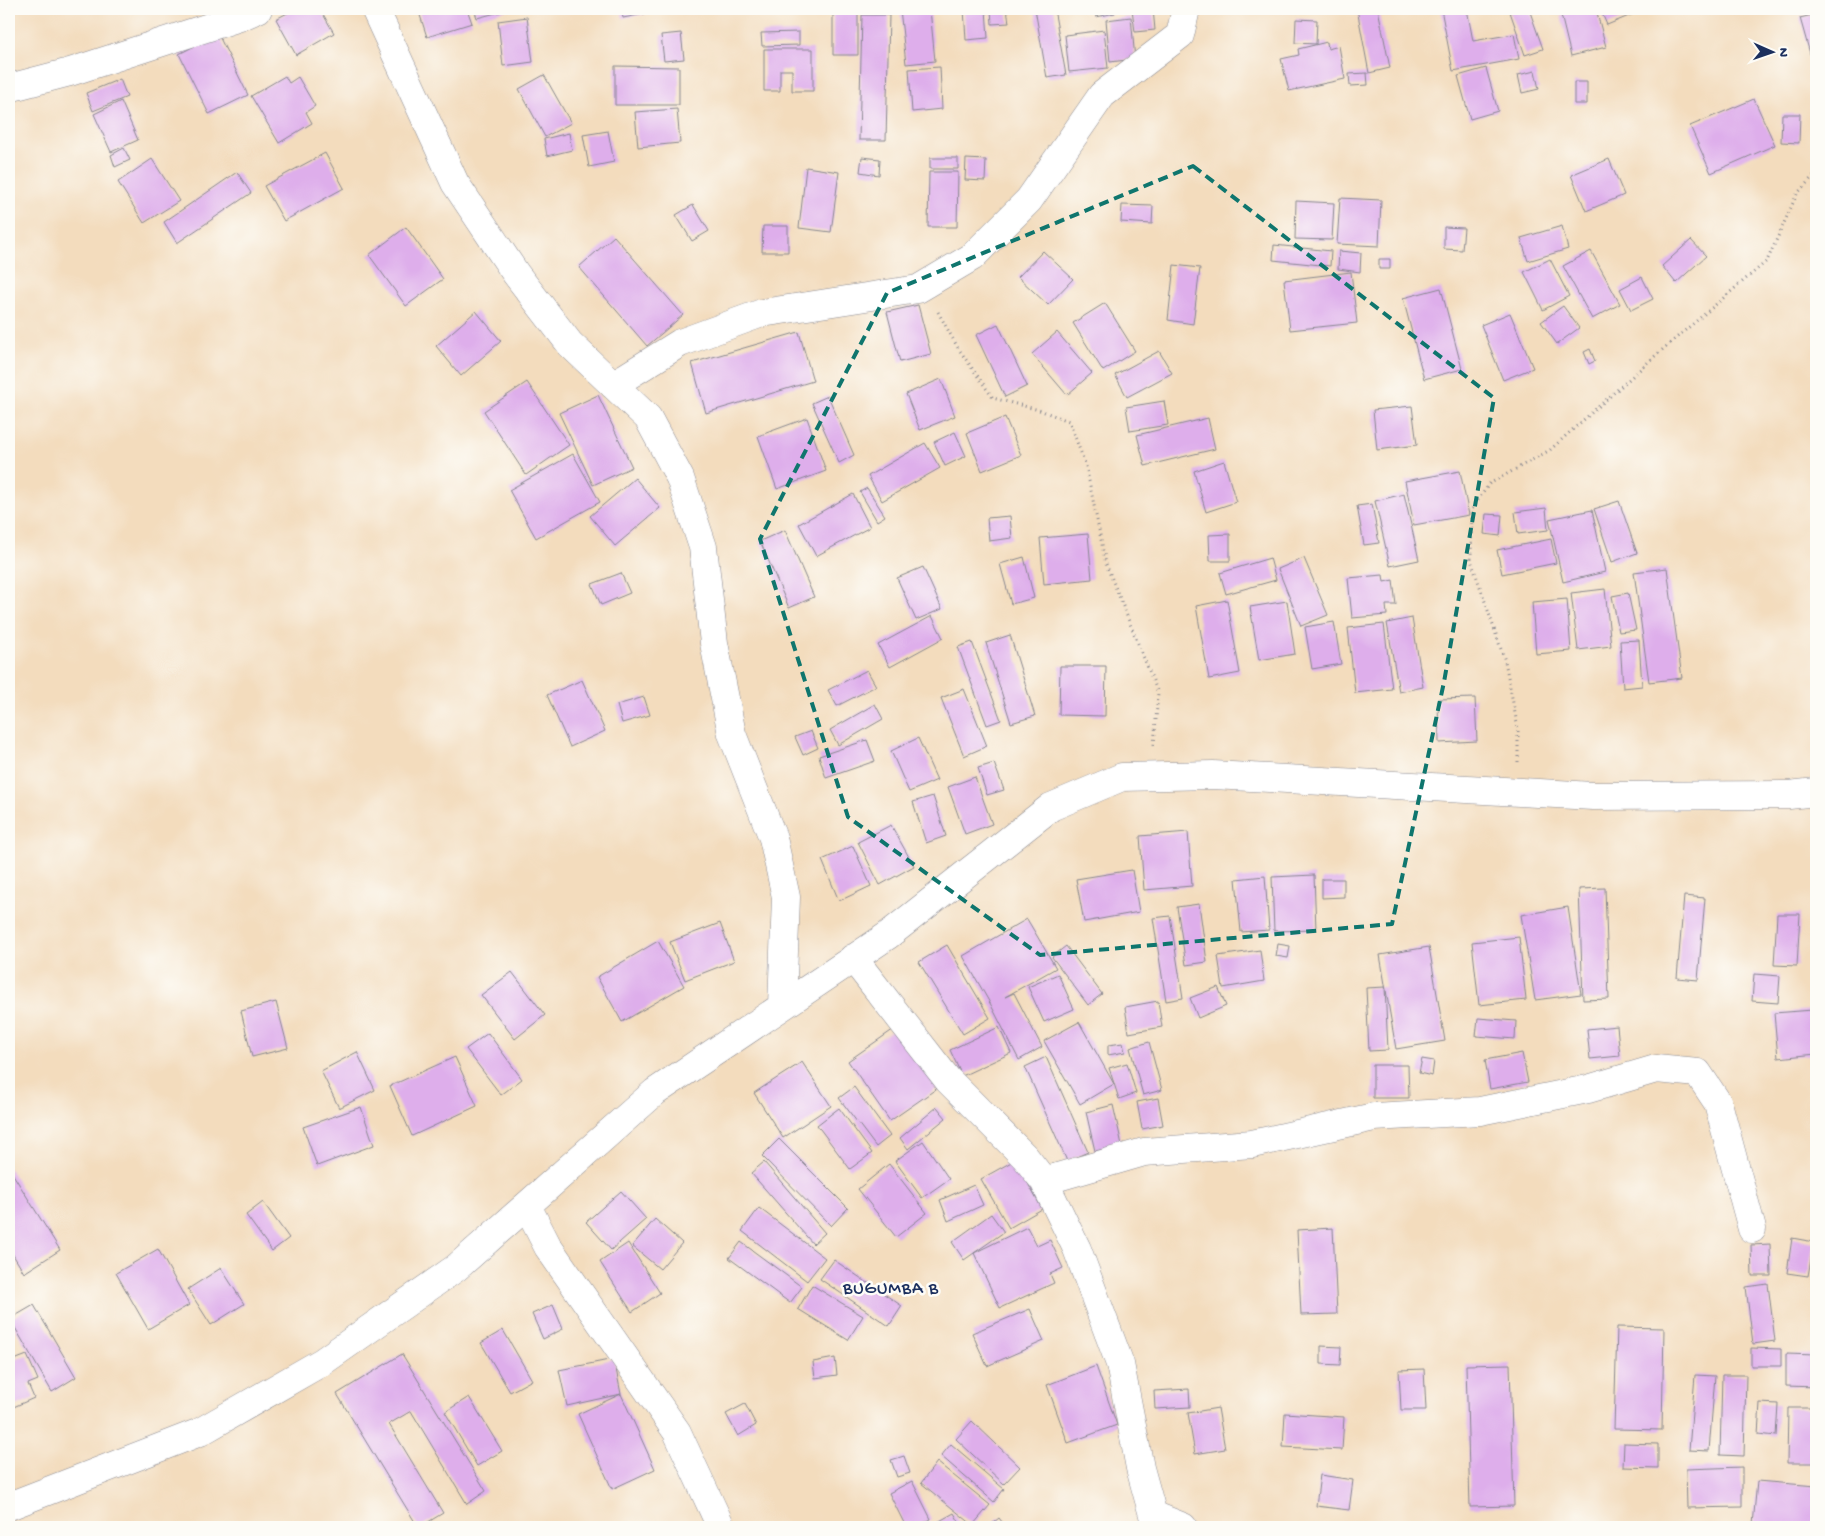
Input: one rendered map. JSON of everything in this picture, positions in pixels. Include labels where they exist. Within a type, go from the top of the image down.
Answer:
[{"type":"street","points":[[9,88],[79,69],[240,17],[258,9]]},
{"type":"street","points":[[376,9],[455,183],[516,274],[570,344],[648,418],[680,478],[703,547],[714,643],[732,734],[773,838],[786,897],[782,1006]]},
{"type":"street","points":[[613,385],[680,343],[762,313],[918,289],[972,257],[1030,200],[1102,95],[1180,36],[1186,9]]},
{"type":"street","points":[[9,1506],[200,1432],[314,1367],[456,1268],[654,1092],[886,936],[1051,806],[1122,777],[1213,775],[1593,796],[1789,795],[1816,792]]},
{"type":"street","points":[[853,958],[948,1080],[1025,1157],[1044,1181],[1077,1249],[1120,1364],[1140,1468],[1153,1515],[1183,1527]]},
{"type":"street","points":[[1044,1181],[1144,1152],[1252,1144],[1374,1117],[1480,1111],[1588,1089],[1656,1069],[1698,1073],[1718,1103],[1752,1229]]},
{"type":"street","points":[[527,1206],[548,1247],[677,1432],[721,1527]]},
{"type":"path","points":[[1518,792],[1518,729],[1505,661],[1471,560],[1472,509],[1489,484],[1550,450],[1655,356],[1767,261],[1797,194],[1816,173]]},
{"type":"path","points":[[923,285],[958,348],[993,398],[1039,410],[1069,421],[1086,466],[1106,564],[1158,693],[1152,776]]},
{"type":"highlighted area","points":[[1193,166],[1494,398],[1444,682],[1392,924],[1040,955],[848,817],[760,539],[887,293]]},
{"type":"building","points":[[295,9],[320,9],[334,33],[296,55],[276,19]]},
{"type":"building","points":[[418,9],[467,9],[472,23],[427,37]]},
{"type":"building","points":[[474,9],[507,9],[507,10],[477,18]]},
{"type":"building","points":[[621,9],[663,9],[664,10],[623,18]]},
{"type":"building","points":[[833,9],[858,9],[858,55],[833,55]]},
{"type":"building","points":[[900,9],[930,9],[935,61],[906,64]]},
{"type":"building","points":[[964,9],[986,9],[988,38],[966,40]]},
{"type":"building","points":[[991,9],[1007,9],[1009,23],[992,24]]},
{"type":"building","points":[[1035,9],[1054,9],[1066,75],[1047,78]]},
{"type":"building","points":[[1094,9],[1114,9],[1115,13],[1096,17]]},
{"type":"building","points":[[1132,9],[1153,9],[1155,30],[1135,32]]},
{"type":"building","points":[[1357,9],[1378,9],[1390,68],[1369,73]]},
{"type":"building","points":[[1441,9],[1467,9],[1473,41],[1514,34],[1519,59],[1453,71]]},
{"type":"building","points":[[1509,9],[1529,9],[1543,49],[1525,55]]},
{"type":"building","points":[[1583,9],[1596,9],[1606,47],[1571,56],[1561,15]]},
{"type":"building","points":[[1600,9],[1635,9],[1636,13],[1607,25]]},
{"type":"building","points":[[1816,14],[1816,75],[1800,18]]},
{"type":"building","points":[[862,15],[889,15],[886,140],[859,140]]},
{"type":"building","points":[[527,17],[533,62],[503,66],[498,21]]},
{"type":"building","points":[[1131,17],[1135,59],[1110,62],[1106,20]]},
{"type":"building","points":[[1296,19],[1317,20],[1316,44],[1295,43]]},
{"type":"building","points":[[1104,30],[1108,68],[1069,72],[1065,35]]},
{"type":"building","points":[[799,32],[799,45],[762,46],[761,33]]},
{"type":"building","points":[[681,33],[684,59],[664,61],[661,35]]},
{"type":"building","points":[[218,34],[248,95],[209,114],[179,54]]},
{"type":"building","points":[[1327,42],[1328,49],[1339,46],[1345,79],[1289,91],[1281,59],[1299,55],[1298,49]]},
{"type":"building","points":[[764,49],[813,49],[813,91],[792,91],[792,70],[780,70],[780,91],[764,91]]},
{"type":"building","points":[[615,66],[679,67],[679,105],[615,105]]},
{"type":"building","points":[[940,67],[942,109],[912,112],[909,69]]},
{"type":"building","points":[[1486,68],[1498,111],[1470,119],[1458,76]]},
{"type":"building","points":[[1535,71],[1539,89],[1522,93],[1518,75]]},
{"type":"building","points":[[1367,73],[1368,85],[1350,86],[1349,74]]},
{"type":"building","points":[[544,75],[571,123],[545,137],[519,89]]},
{"type":"building","points":[[285,76],[289,83],[298,77],[315,106],[306,112],[312,123],[279,143],[251,96]]},
{"type":"building","points":[[120,79],[127,97],[93,111],[86,93]]},
{"type":"building","points":[[1574,82],[1587,82],[1587,104],[1574,104]]},
{"type":"building","points":[[1754,99],[1775,145],[1711,173],[1690,126]]},
{"type":"building","points":[[121,101],[138,140],[111,152],[94,114]]},
{"type":"building","points":[[677,109],[680,143],[638,147],[635,112]]},
{"type":"building","points":[[1782,114],[1800,114],[1799,143],[1781,142]]},
{"type":"building","points":[[608,131],[614,162],[589,167],[583,135]]},
{"type":"building","points":[[569,133],[572,150],[547,156],[544,139]]},
{"type":"building","points":[[124,148],[130,160],[115,167],[111,155]]},
{"type":"building","points":[[325,153],[344,188],[284,221],[264,186]]},
{"type":"building","points":[[862,157],[880,159],[879,175],[860,172]]},
{"type":"building","points":[[930,158],[958,158],[958,169],[930,169]]},
{"type":"building","points":[[152,159],[179,201],[144,223],[118,182]]},
{"type":"building","points":[[966,159],[986,160],[985,181],[965,180]]},
{"type":"building","points":[[1609,159],[1624,195],[1586,211],[1571,175]]},
{"type":"building","points":[[806,167],[839,172],[831,232],[799,228]]},
{"type":"building","points":[[237,172],[251,193],[177,243],[164,222]]},
{"type":"building","points":[[929,172],[958,172],[957,227],[928,227]]},
{"type":"building","points":[[1340,198],[1381,200],[1379,246],[1337,244]]},
{"type":"building","points":[[1296,201],[1334,203],[1332,240],[1295,239]]},
{"type":"building","points":[[693,205],[709,231],[692,241],[676,215]]},
{"type":"building","points":[[1122,205],[1153,206],[1152,224],[1121,222]]},
{"type":"building","points":[[763,226],[788,226],[788,252],[762,252]]},
{"type":"building","points":[[1562,226],[1568,249],[1528,261],[1521,238]]},
{"type":"building","points":[[406,227],[443,279],[406,306],[369,255]]},
{"type":"building","points":[[1444,227],[1464,228],[1462,250],[1444,249]]},
{"type":"building","points":[[614,236],[683,315],[647,346],[579,267]]},
{"type":"building","points":[[1691,240],[1706,256],[1676,283],[1662,266]]},
{"type":"building","points":[[1274,245],[1331,251],[1330,266],[1273,260]]},
{"type":"building","points":[[1043,251],[1073,279],[1048,305],[1018,277]]},
{"type":"building","points":[[1339,251],[1361,253],[1360,272],[1338,269]]},
{"type":"building","points":[[1591,251],[1620,304],[1592,319],[1563,266]]},
{"type":"building","points":[[1379,259],[1390,259],[1390,269],[1379,269]]},
{"type":"building","points":[[1550,259],[1569,296],[1543,310],[1524,272]]},
{"type":"building","points":[[1174,265],[1200,268],[1193,324],[1168,320]]},
{"type":"building","points":[[1351,272],[1357,323],[1290,330],[1284,280]]},
{"type":"building","points":[[1642,277],[1653,299],[1631,310],[1620,289]]},
{"type":"building","points":[[1441,288],[1462,369],[1424,379],[1403,298]]},
{"type":"building","points":[[1105,303],[1135,351],[1103,371],[1073,323]]},
{"type":"building","points":[[918,305],[931,354],[900,362],[887,312]]},
{"type":"building","points":[[1563,306],[1579,328],[1557,344],[1541,322]]},
{"type":"building","points":[[476,311],[501,341],[461,376],[436,346]]},
{"type":"building","points":[[1510,313],[1533,368],[1503,380],[1481,325]]},
{"type":"building","points":[[998,324],[1027,386],[1005,397],[976,335]]},
{"type":"building","points":[[799,332],[813,381],[706,413],[692,363]]},
{"type":"building","points":[[1057,332],[1092,373],[1067,395],[1032,354]]},
{"type":"building","points":[[1590,349],[1595,361],[1589,364],[1584,352]]},
{"type":"building","points":[[1159,351],[1172,373],[1127,397],[1115,375]]},
{"type":"building","points":[[941,379],[955,416],[920,430],[906,394]]},
{"type":"building","points":[[527,382],[569,445],[526,475],[484,411]]},
{"type":"building","points":[[598,395],[632,467],[593,485],[559,413]]},
{"type":"building","points":[[828,396],[854,455],[839,463],[812,403]]},
{"type":"building","points":[[1164,401],[1168,425],[1130,431],[1126,407]]},
{"type":"building","points":[[1412,406],[1417,445],[1377,450],[1373,410]]},
{"type":"building","points":[[1005,417],[1021,455],[982,471],[967,433]]},
{"type":"building","points":[[807,418],[826,471],[777,489],[758,436]]},
{"type":"building","points":[[1208,418],[1215,449],[1145,466],[1137,435]]},
{"type":"building","points":[[955,432],[966,456],[945,466],[934,442]]},
{"type":"building","points":[[925,443],[940,468],[882,501],[868,476]]},
{"type":"building","points":[[573,454],[600,502],[536,538],[509,490]]},
{"type":"building","points":[[1224,461],[1236,502],[1206,512],[1194,471]]},
{"type":"building","points":[[1460,471],[1469,515],[1414,525],[1405,481]]},
{"type":"building","points":[[635,478],[660,508],[615,546],[590,516]]},
{"type":"building","points":[[867,488],[885,516],[877,521],[860,492]]},
{"type":"building","points":[[853,494],[870,527],[816,556],[799,524]]},
{"type":"building","points":[[1404,494],[1419,560],[1390,566],[1375,501]]},
{"type":"building","points":[[1619,501],[1637,553],[1612,562],[1594,509]]},
{"type":"building","points":[[1372,504],[1379,543],[1364,545],[1357,506]]},
{"type":"building","points":[[1546,508],[1548,530],[1518,534],[1515,512]]},
{"type":"building","points":[[1592,510],[1605,572],[1563,582],[1549,519]]},
{"type":"building","points":[[1486,514],[1502,515],[1500,536],[1484,534]]},
{"type":"building","points":[[1010,516],[1012,538],[989,541],[987,518]]},
{"type":"building","points":[[785,530],[814,597],[789,608],[760,541]]},
{"type":"building","points":[[1088,534],[1092,579],[1044,584],[1040,538]]},
{"type":"building","points":[[1230,534],[1230,561],[1210,561],[1209,535]]},
{"type":"building","points":[[1551,539],[1556,563],[1502,574],[1497,550]]},
{"type":"building","points":[[1024,557],[1034,598],[1011,604],[1000,564]]},
{"type":"building","points":[[1270,558],[1276,580],[1226,594],[1220,573]]},
{"type":"building","points":[[1304,558],[1328,615],[1301,626],[1278,569]]},
{"type":"building","points":[[923,567],[942,609],[916,620],[897,578]]},
{"type":"building","points":[[1667,568],[1682,678],[1649,682],[1634,572]]},
{"type":"building","points":[[621,573],[630,593],[601,605],[592,584]]},
{"type":"building","points":[[1383,575],[1384,582],[1393,580],[1396,605],[1386,605],[1387,615],[1352,618],[1348,578]]},
{"type":"building","points":[[1605,589],[1611,646],[1578,650],[1571,593]]},
{"type":"building","points":[[1628,593],[1636,630],[1619,632],[1612,596]]},
{"type":"building","points":[[1567,599],[1571,651],[1536,654],[1532,602]]},
{"type":"building","points":[[1227,600],[1240,673],[1209,679],[1196,606]]},
{"type":"building","points":[[1287,601],[1295,654],[1259,660],[1250,607]]},
{"type":"building","points":[[932,616],[943,638],[890,667],[878,645]]},
{"type":"building","points":[[1412,618],[1423,687],[1399,692],[1387,623]]},
{"type":"building","points":[[1334,622],[1341,664],[1312,669],[1305,627]]},
{"type":"building","points":[[1384,624],[1392,689],[1355,693],[1348,628]]},
{"type":"building","points":[[1010,635],[1035,716],[1011,723],[986,643]]},
{"type":"building","points":[[1639,640],[1642,686],[1623,688],[1620,641]]},
{"type":"building","points":[[972,642],[1001,720],[987,725],[958,647]]},
{"type":"building","points":[[1060,666],[1106,666],[1105,716],[1059,715]]},
{"type":"building","points":[[867,670],[876,686],[837,706],[828,690]]},
{"type":"building","points":[[582,680],[605,731],[570,747],[547,695]]},
{"type":"building","points":[[964,689],[987,746],[964,756],[941,698]]},
{"type":"building","points":[[644,697],[650,715],[622,723],[617,705]]},
{"type":"building","points":[[1475,698],[1477,741],[1439,743],[1438,699]]},
{"type":"building","points":[[875,704],[883,719],[838,745],[830,730]]},
{"type":"building","points":[[811,731],[818,748],[803,755],[795,737]]},
{"type":"building","points":[[918,738],[937,780],[909,792],[891,751]]},
{"type":"building","points":[[867,740],[875,761],[826,778],[819,756]]},
{"type":"building","points":[[994,763],[1004,790],[987,795],[978,768]]},
{"type":"building","points":[[975,777],[992,824],[965,834],[948,787]]},
{"type":"building","points":[[933,796],[946,836],[926,843],[913,802]]},
{"type":"building","points":[[891,825],[914,866],[880,885],[858,842]]},
{"type":"building","points":[[1188,832],[1192,886],[1144,890],[1140,836]]},
{"type":"building","points":[[853,846],[871,886],[839,901],[822,860]]},
{"type":"building","points":[[1132,870],[1139,912],[1084,922],[1076,879]]},
{"type":"building","points":[[1314,875],[1316,930],[1274,931],[1272,877]]},
{"type":"building","points":[[1265,876],[1269,930],[1241,932],[1236,879]]},
{"type":"building","points":[[1322,879],[1344,879],[1344,897],[1322,898]]},
{"type":"building","points":[[1605,888],[1609,999],[1583,1000],[1579,889]]},
{"type":"building","points":[[1684,896],[1705,898],[1698,980],[1677,978]]},
{"type":"building","points":[[1199,904],[1207,962],[1186,965],[1177,907]]},
{"type":"building","points":[[1568,907],[1581,994],[1535,1000],[1521,915]]},
{"type":"building","points":[[1777,914],[1800,914],[1797,966],[1774,965]]},
{"type":"building","points":[[1170,916],[1183,998],[1166,1001],[1153,918]]},
{"type":"building","points":[[1027,919],[1056,968],[1005,997],[1014,993],[1042,1047],[1019,1060],[963,956]]},
{"type":"building","points":[[720,923],[734,961],[685,980],[670,942]]},
{"type":"building","points":[[1519,937],[1526,1000],[1479,1005],[1472,942]]},
{"type":"building","points":[[658,941],[684,986],[622,1022],[597,977]]},
{"type":"building","points":[[1278,944],[1290,946],[1288,958],[1276,956]]},
{"type":"building","points":[[947,945],[990,1018],[963,1034],[919,962]]},
{"type":"building","points":[[1066,946],[1102,994],[1088,1005],[1052,957]]},
{"type":"building","points":[[1429,947],[1445,1041],[1396,1049],[1380,955]]},
{"type":"building","points":[[1260,950],[1264,981],[1223,988],[1218,956]]},
{"type":"building","points":[[512,972],[545,1015],[515,1039],[481,995]]},
{"type":"building","points":[[1058,974],[1074,1009],[1044,1022],[1028,987]]},
{"type":"building","points":[[1754,974],[1780,976],[1778,1003],[1752,1001]]},
{"type":"building","points":[[1218,987],[1226,1006],[1198,1018],[1190,998]]},
{"type":"building","points":[[1385,987],[1388,1050],[1369,1051],[1366,988]]},
{"type":"building","points":[[1158,1001],[1162,1027],[1129,1033],[1125,1007]]},
{"type":"building","points":[[276,1002],[288,1048],[252,1057],[241,1011]]},
{"type":"building","points":[[1813,1010],[1816,1054],[1778,1058],[1774,1013]]},
{"type":"building","points":[[1478,1018],[1516,1021],[1515,1039],[1476,1036]]},
{"type":"building","points":[[1079,1022],[1114,1084],[1080,1104],[1044,1041]]},
{"type":"building","points":[[1617,1026],[1620,1056],[1590,1059],[1587,1029]]},
{"type":"building","points":[[897,1027],[939,1087],[890,1121],[848,1061]]},
{"type":"building","points":[[999,1027],[1011,1053],[962,1076],[950,1050]]},
{"type":"building","points":[[488,1033],[522,1079],[501,1095],[466,1049]]},
{"type":"building","points":[[1149,1042],[1162,1090],[1143,1095],[1130,1048]]},
{"type":"building","points":[[1123,1043],[1125,1052],[1108,1055],[1108,1045]]},
{"type":"building","points":[[357,1052],[375,1090],[339,1108],[321,1071]]},
{"type":"building","points":[[1522,1053],[1528,1082],[1490,1089],[1485,1060]]},
{"type":"building","points":[[455,1057],[477,1106],[412,1136],[390,1086]]},
{"type":"building","points":[[1046,1057],[1088,1152],[1067,1161],[1025,1067]]},
{"type":"building","points":[[1422,1059],[1434,1061],[1432,1076],[1419,1073]]},
{"type":"building","points":[[802,1062],[831,1106],[783,1138],[754,1093]]},
{"type":"building","points":[[1127,1063],[1136,1093],[1119,1099],[1109,1068]]},
{"type":"building","points":[[1373,1065],[1408,1065],[1409,1098],[1373,1098]]},
{"type":"building","points":[[854,1087],[890,1136],[876,1147],[839,1098]]},
{"type":"building","points":[[1158,1098],[1163,1125],[1142,1129],[1137,1102]]},
{"type":"building","points":[[1113,1105],[1122,1145],[1095,1151],[1086,1112]]},
{"type":"building","points":[[361,1107],[374,1145],[317,1166],[303,1127]]},
{"type":"building","points":[[937,1107],[946,1118],[908,1149],[900,1138]]},
{"type":"building","points":[[839,1108],[872,1153],[850,1169],[817,1125]]},
{"type":"building","points":[[779,1139],[848,1208],[831,1226],[762,1156]]},
{"type":"building","points":[[923,1141],[949,1179],[922,1198],[895,1161]]},
{"type":"building","points":[[1015,1160],[1042,1209],[1009,1228],[981,1179]]},
{"type":"building","points":[[764,1162],[825,1233],[813,1244],[751,1173]]},
{"type":"building","points":[[889,1164],[927,1213],[896,1237],[858,1189]]},
{"type":"building","points":[[9,1168],[60,1250],[24,1273],[9,1248]]},
{"type":"building","points":[[974,1185],[983,1205],[948,1221],[940,1200]]},
{"type":"building","points":[[621,1191],[646,1219],[611,1250],[586,1222]]},
{"type":"building","points":[[263,1202],[289,1238],[272,1251],[246,1215]]},
{"type":"building","points":[[759,1208],[825,1258],[807,1281],[742,1231]]},
{"type":"building","points":[[991,1214],[1004,1232],[964,1260],[952,1242]]},
{"type":"building","points":[[655,1219],[682,1243],[660,1269],[632,1246]]},
{"type":"building","points":[[1027,1227],[1037,1246],[1050,1240],[1063,1268],[1050,1274],[1054,1283],[1000,1308],[974,1253]]},
{"type":"building","points":[[1333,1228],[1337,1314],[1301,1315],[1297,1230]]},
{"type":"building","points":[[1792,1238],[1814,1242],[1808,1276],[1787,1273]]},
{"type":"building","points":[[741,1242],[802,1287],[790,1303],[729,1258]]},
{"type":"building","points":[[628,1243],[660,1293],[632,1312],[600,1262]]},
{"type":"building","points":[[1770,1244],[1771,1276],[1752,1276],[1751,1245]]},
{"type":"building","points":[[158,1249],[189,1305],[148,1329],[116,1273]]},
{"type":"building","points":[[834,1260],[902,1306],[889,1326],[820,1279]]},
{"type":"building","points":[[221,1268],[244,1304],[211,1325],[188,1289]]},
{"type":"building","points":[[1768,1284],[1775,1341],[1753,1344],[1746,1287]]},
{"type":"building","points":[[812,1285],[863,1316],[848,1340],[798,1309]]},
{"type":"building","points":[[34,1305],[76,1377],[52,1392],[10,1319]]},
{"type":"building","points":[[553,1305],[563,1329],[543,1339],[532,1314]]},
{"type":"building","points":[[1030,1309],[1044,1341],[987,1366],[972,1333]]},
{"type":"building","points":[[1617,1327],[1664,1328],[1662,1430],[1614,1429]]},
{"type":"building","points":[[503,1330],[532,1380],[510,1392],[481,1343]]},
{"type":"building","points":[[1321,1346],[1341,1347],[1340,1365],[1321,1364]]},
{"type":"building","points":[[1751,1348],[1781,1349],[1781,1366],[1751,1366]]},
{"type":"building","points":[[402,1354],[486,1491],[467,1504],[411,1411],[389,1424],[443,1513],[420,1527],[418,1527],[337,1394]]},
{"type":"building","points":[[1786,1354],[1816,1355],[1816,1387],[1786,1386]]},
{"type":"building","points":[[27,1355],[38,1380],[28,1384],[34,1398],[9,1409],[9,1362]]},
{"type":"building","points":[[835,1358],[837,1375],[815,1378],[813,1362]]},
{"type":"building","points":[[614,1359],[621,1394],[567,1406],[559,1370]]},
{"type":"building","points":[[1510,1364],[1514,1506],[1470,1507],[1466,1365]]},
{"type":"building","points":[[1096,1366],[1117,1425],[1068,1443],[1047,1385]]},
{"type":"building","points":[[1424,1369],[1426,1410],[1401,1410],[1399,1370]]},
{"type":"building","points":[[1695,1375],[1715,1376],[1709,1451],[1689,1450]]},
{"type":"building","points":[[1722,1375],[1746,1375],[1744,1456],[1720,1455]]},
{"type":"building","points":[[1189,1389],[1190,1407],[1155,1409],[1154,1391]]},
{"type":"building","points":[[621,1394],[655,1469],[612,1489],[578,1414]]},
{"type":"building","points":[[469,1397],[502,1451],[477,1466],[445,1412]]},
{"type":"building","points":[[1760,1403],[1778,1404],[1776,1436],[1758,1434]]},
{"type":"building","points":[[745,1404],[756,1425],[738,1436],[726,1414]]},
{"type":"building","points":[[1218,1408],[1225,1449],[1195,1454],[1188,1413]]},
{"type":"building","points":[[1788,1408],[1816,1408],[1816,1463],[1787,1463]]},
{"type":"building","points":[[1285,1413],[1344,1417],[1342,1450],[1283,1447]]},
{"type":"building","points":[[972,1421],[1020,1467],[1004,1484],[956,1439]]},
{"type":"building","points":[[1624,1443],[1658,1444],[1658,1468],[1623,1467]]},
{"type":"building","points":[[951,1444],[1004,1489],[994,1502],[941,1456]]},
{"type":"building","points":[[904,1456],[910,1473],[897,1477],[891,1460]]},
{"type":"building","points":[[937,1462],[990,1505],[973,1525],[921,1483]]},
{"type":"building","points":[[1742,1467],[1742,1507],[1687,1508],[1686,1469]]},
{"type":"building","points":[[1320,1475],[1353,1480],[1349,1510],[1316,1506]]},
{"type":"building","points":[[912,1481],[931,1519],[916,1527],[906,1527],[889,1493]]},
{"type":"building","points":[[1757,1481],[1816,1486],[1816,1527],[1753,1525]]},
{"type":"building","points":[[954,1513],[962,1527],[939,1527],[936,1523]]},
{"type":"building","points":[[999,1518],[1006,1527],[988,1527]]},
{"type":"district","name":"BUGUMBA B","points":[[891,1287]]}]
